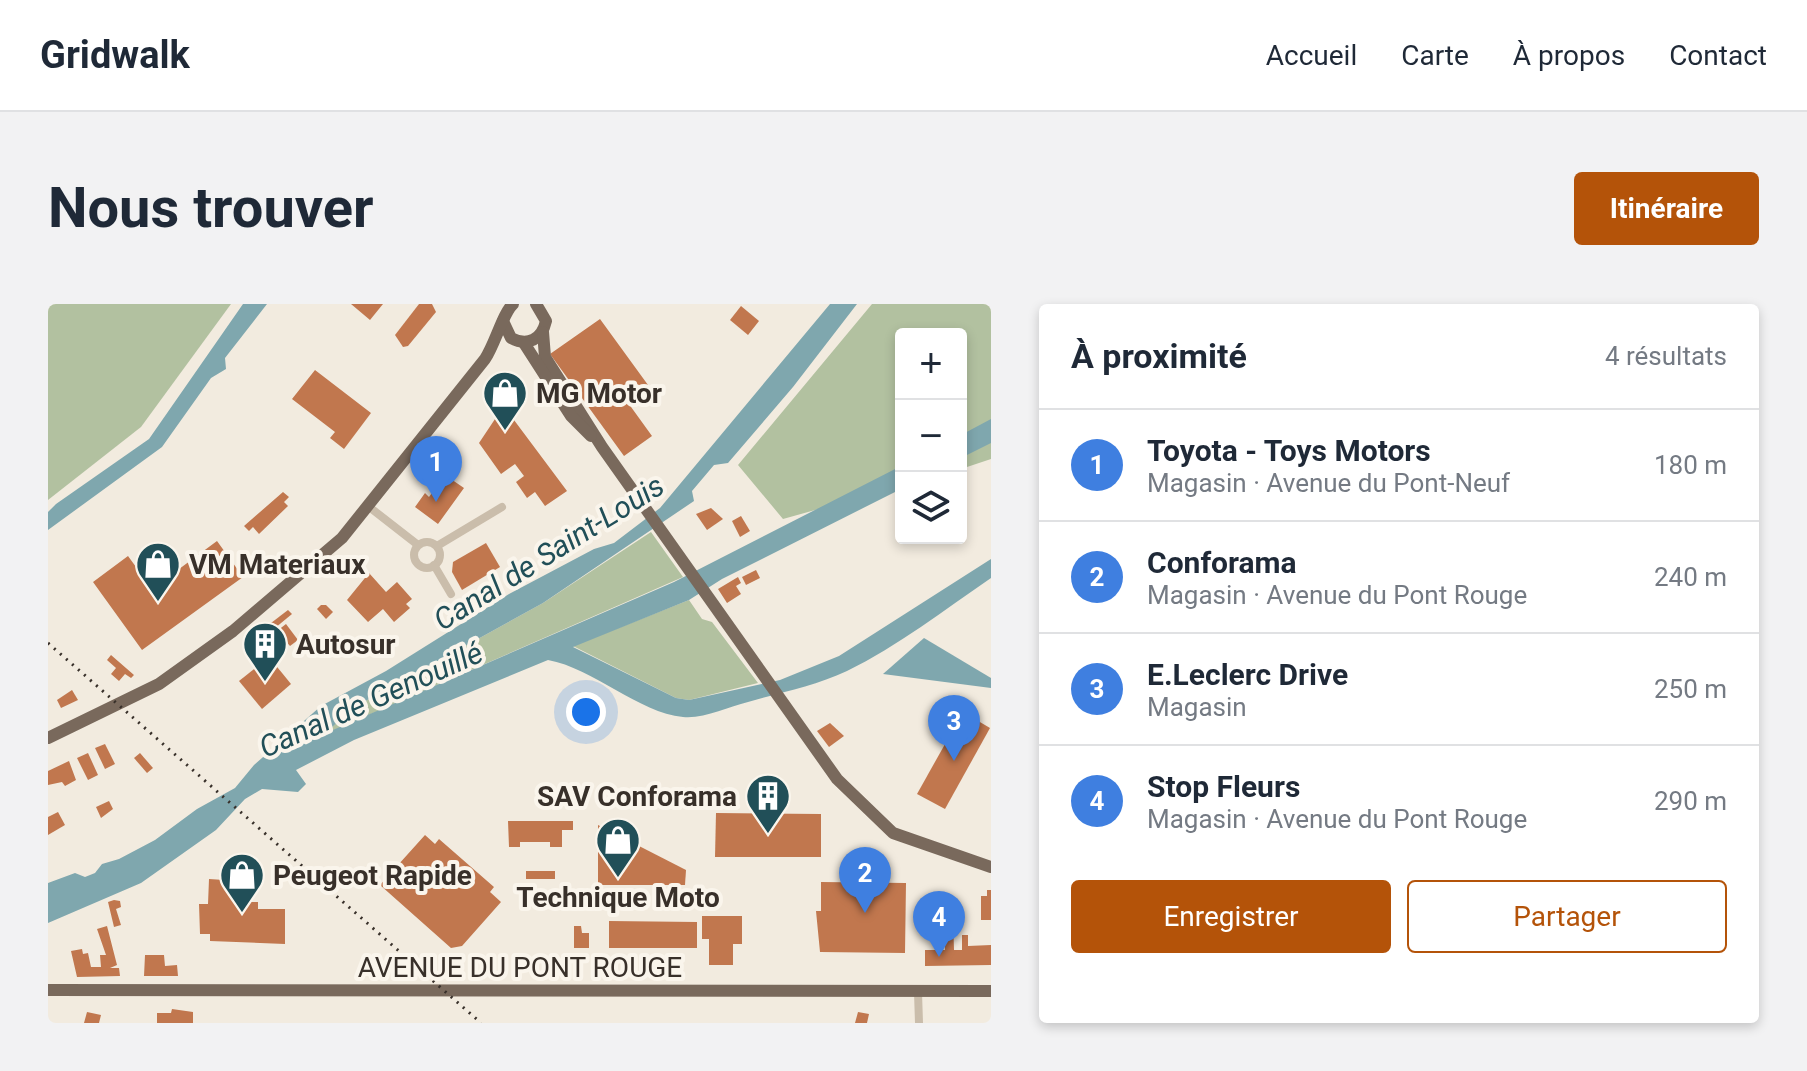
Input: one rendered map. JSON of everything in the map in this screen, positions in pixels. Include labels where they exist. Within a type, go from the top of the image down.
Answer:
[{"type":"main road","points":[[496,304],[504,318],[507,333],[520,342],[571,416],[602,447]]},
{"type":"main road","points":[[48,738],[159,684],[233,631],[342,538],[485,359],[513,304]]},
{"type":"main road","points":[[536,304],[546,310],[543,332],[545,357],[602,447],[837,779],[874,819],[910,841],[991,867]]},
{"type":"main road","points":[[485,359],[520,342],[535,340],[543,332]]},
{"type":"main road","name":"AVENUE DU PONT ROUGE","points":[[48,990],[991,991]]},
{"type":"street","points":[[368,506],[418,545]]},
{"type":"street","points":[[437,546],[502,507]]},
{"type":"street","points":[[418,545],[430,542],[437,546],[440,554],[434,565]]},
{"type":"street","points":[[418,545],[416,561],[422,566],[434,565]]},
{"type":"street","points":[[434,565],[451,594]]},
{"type":"street","points":[[918,992],[919,1023]]},
{"type":"green space","points":[[48,304],[231,304],[141,427],[48,500]]},
{"type":"green space","points":[[872,304],[991,304],[991,459],[967,467],[967,328],[895,328],[895,488],[783,519],[738,465]]},
{"type":"green space","points":[[651,532],[683,577],[323,735],[351,709],[543,603]]},
{"type":"green space","points":[[689,600],[702,619],[712,622],[758,683],[689,700],[676,698],[573,646]]},
{"type":"water","points":[[243,304],[267,304],[225,358],[226,369],[211,378],[162,447],[48,530],[48,512],[56,504],[149,439]]},
{"type":"water","points":[[830,304],[857,304],[793,387],[728,463],[714,465],[692,491],[694,501],[543,603],[351,709],[326,733],[674,582],[895,469],[895,492],[722,579],[689,600],[573,647],[676,698],[689,700],[780,680],[839,656],[991,559],[991,578],[903,639],[847,671],[811,685],[699,716],[666,714],[582,672],[548,660],[354,740],[296,770],[306,784],[298,792],[262,789],[245,799],[216,830],[141,883],[48,923],[48,883],[75,873],[85,877],[95,873],[102,864],[119,859],[155,840],[197,809],[235,788],[254,765],[321,706],[386,671],[509,594],[594,549],[614,543],[660,508]]},
{"type":"water","points":[[991,419],[991,443],[967,455],[967,432]]},
{"type":"water","points":[[924,638],[991,678],[991,688],[883,674]]},
{"type":"building","points":[[351,304],[383,304],[370,320]]},
{"type":"building","points":[[419,304],[432,304],[436,312],[408,346],[403,347],[395,335]]},
{"type":"building","points":[[741,306],[759,321],[748,335],[730,320]]},
{"type":"building","points":[[600,319],[648,385],[626,400],[652,436],[624,456],[550,354]]},
{"type":"building","points":[[315,370],[371,413],[344,449],[330,438],[335,432],[292,399]]},
{"type":"building","points":[[495,419],[514,420],[567,491],[545,506],[535,492],[527,498],[516,482],[524,476],[515,464],[501,474],[479,443]]},
{"type":"building","points":[[445,475],[464,488],[438,524],[415,507],[425,493],[429,497]]},
{"type":"building","points":[[283,492],[289,497],[284,502],[288,506],[259,534],[253,527],[249,531],[244,526]]},
{"type":"building","points":[[711,508],[723,519],[707,530],[696,514]]},
{"type":"building","points":[[741,516],[750,531],[740,537],[732,521]]},
{"type":"building","name":"VM Materiaux","points":[[217,541],[243,577],[142,650],[93,582],[128,556],[152,589]]},
{"type":"building","points":[[486,543],[500,567],[462,590],[452,572],[453,562]]},
{"type":"building","points":[[756,570],[760,578],[746,585],[742,577]]},
{"type":"building","points":[[369,573],[386,592],[397,582],[412,599],[406,604],[410,608],[394,622],[383,609],[368,622],[347,600]]},
{"type":"building","points":[[738,577],[741,583],[736,586],[741,594],[727,603],[718,589]]},
{"type":"building","points":[[326,605],[333,612],[326,619],[317,609]]},
{"type":"building","points":[[288,610],[292,614],[275,628],[271,623]]},
{"type":"building","points":[[286,624],[298,640],[290,646],[277,631]]},
{"type":"building","points":[[111,655],[134,675],[131,678],[125,674],[119,681],[111,674],[116,668],[107,660]]},
{"type":"building","name":"Autosur","points":[[269,657],[291,684],[262,709],[239,681]]},
{"type":"building","points":[[72,690],[78,700],[61,708],[57,700]]},
{"type":"building","points":[[963,712],[990,728],[945,809],[917,794]]},
{"type":"building","points":[[830,723],[844,736],[829,747],[817,731]]},
{"type":"building","points":[[105,744],[115,764],[105,769],[95,748]]},
{"type":"building","points":[[88,753],[98,775],[88,780],[77,758]]},
{"type":"building","points":[[140,753],[153,768],[147,773],[134,758]]},
{"type":"building","points":[[69,761],[76,780],[65,786],[62,782],[48,785],[48,771]]},
{"type":"building","points":[[109,801],[113,809],[101,818],[96,807]]},
{"type":"building","points":[[58,812],[65,825],[48,835],[48,817]]},
{"type":"building","name":"SAV Conforama","points":[[716,813],[821,814],[821,857],[715,857]]},
{"type":"building","points":[[508,821],[573,821],[573,830],[562,830],[562,847],[550,847],[550,842],[520,842],[520,847],[509,847]]},
{"type":"building","points":[[598,825],[686,870],[685,885],[598,885]]},
{"type":"building","points":[[425,835],[435,844],[439,839],[494,887],[490,892],[501,902],[462,946],[451,948],[380,885]]},
{"type":"building","name":"Peugeot Rapide","points":[[224,871],[233,871],[233,880],[248,880],[248,902],[258,902],[258,909],[285,909],[285,944],[210,941],[210,934],[200,934],[199,904],[208,904],[209,879],[224,880]]},
{"type":"building","points":[[526,871],[555,871],[555,879],[526,879]]},
{"type":"building","points":[[821,882],[906,883],[905,953],[820,952],[816,911],[821,911]]},
{"type":"building","points":[[987,890],[991,890],[991,920],[981,920],[981,896],[987,896]]},
{"type":"building","points":[[120,901],[121,907],[116,909],[121,925],[114,927],[108,902]]},
{"type":"building","points":[[702,916],[742,916],[742,944],[733,944],[733,965],[709,965],[709,939],[702,939]]},
{"type":"building","points":[[940,916],[953,916],[954,950],[962,950],[962,935],[968,935],[968,946],[991,945],[991,965],[925,966],[925,950],[945,950],[945,932],[940,933]]},
{"type":"building","points":[[609,921],[697,922],[697,948],[609,948]]},
{"type":"building","points":[[107,926],[117,965],[110,968],[119,968],[120,976],[77,977],[71,951],[82,949],[83,954],[88,953],[91,967],[101,967],[100,955],[106,955],[97,929]]},
{"type":"building","points":[[574,926],[581,926],[582,933],[589,933],[589,948],[574,948]]},
{"type":"building","points":[[145,955],[164,955],[165,966],[177,965],[178,976],[144,976]]},
{"type":"building","points":[[172,1009],[193,1012],[193,1023],[157,1023],[157,1013],[171,1013]]},
{"type":"building","points":[[87,1012],[101,1015],[99,1023],[84,1023]]},
{"type":"building","points":[[858,1012],[869,1014],[867,1023],[855,1023]]},
{"type":"railway","points":[[48,643],[481,1023]]},
{"type":"place","name":"MG Motor","points":[[505,432]]},
{"type":"place","name":"Toyota - Toys Motors","points":[[436,502]]},
{"type":"place","name":"VM Materiaux","points":[[158,603]]},
{"type":"place","name":"Autosur","points":[[265,683]]},
{"type":"place","name":"E.Leclerc Drive","points":[[954,761]]},
{"type":"place","name":"SAV Conforama","points":[[768,835]]},
{"type":"place","name":"Technique Moto","points":[[618,879]]},
{"type":"place","name":"Conforama","points":[[865,913]]},
{"type":"place","name":"Peugeot Rapide","points":[[242,914]]},
{"type":"place","name":"Stop Fleurs","points":[[939,957]]},
{"type":"water label","name":"Canal de Saint-Louis","points":[[549,553]]},
{"type":"water label","name":"Canal de Genouillé","points":[[371,700]]}]
